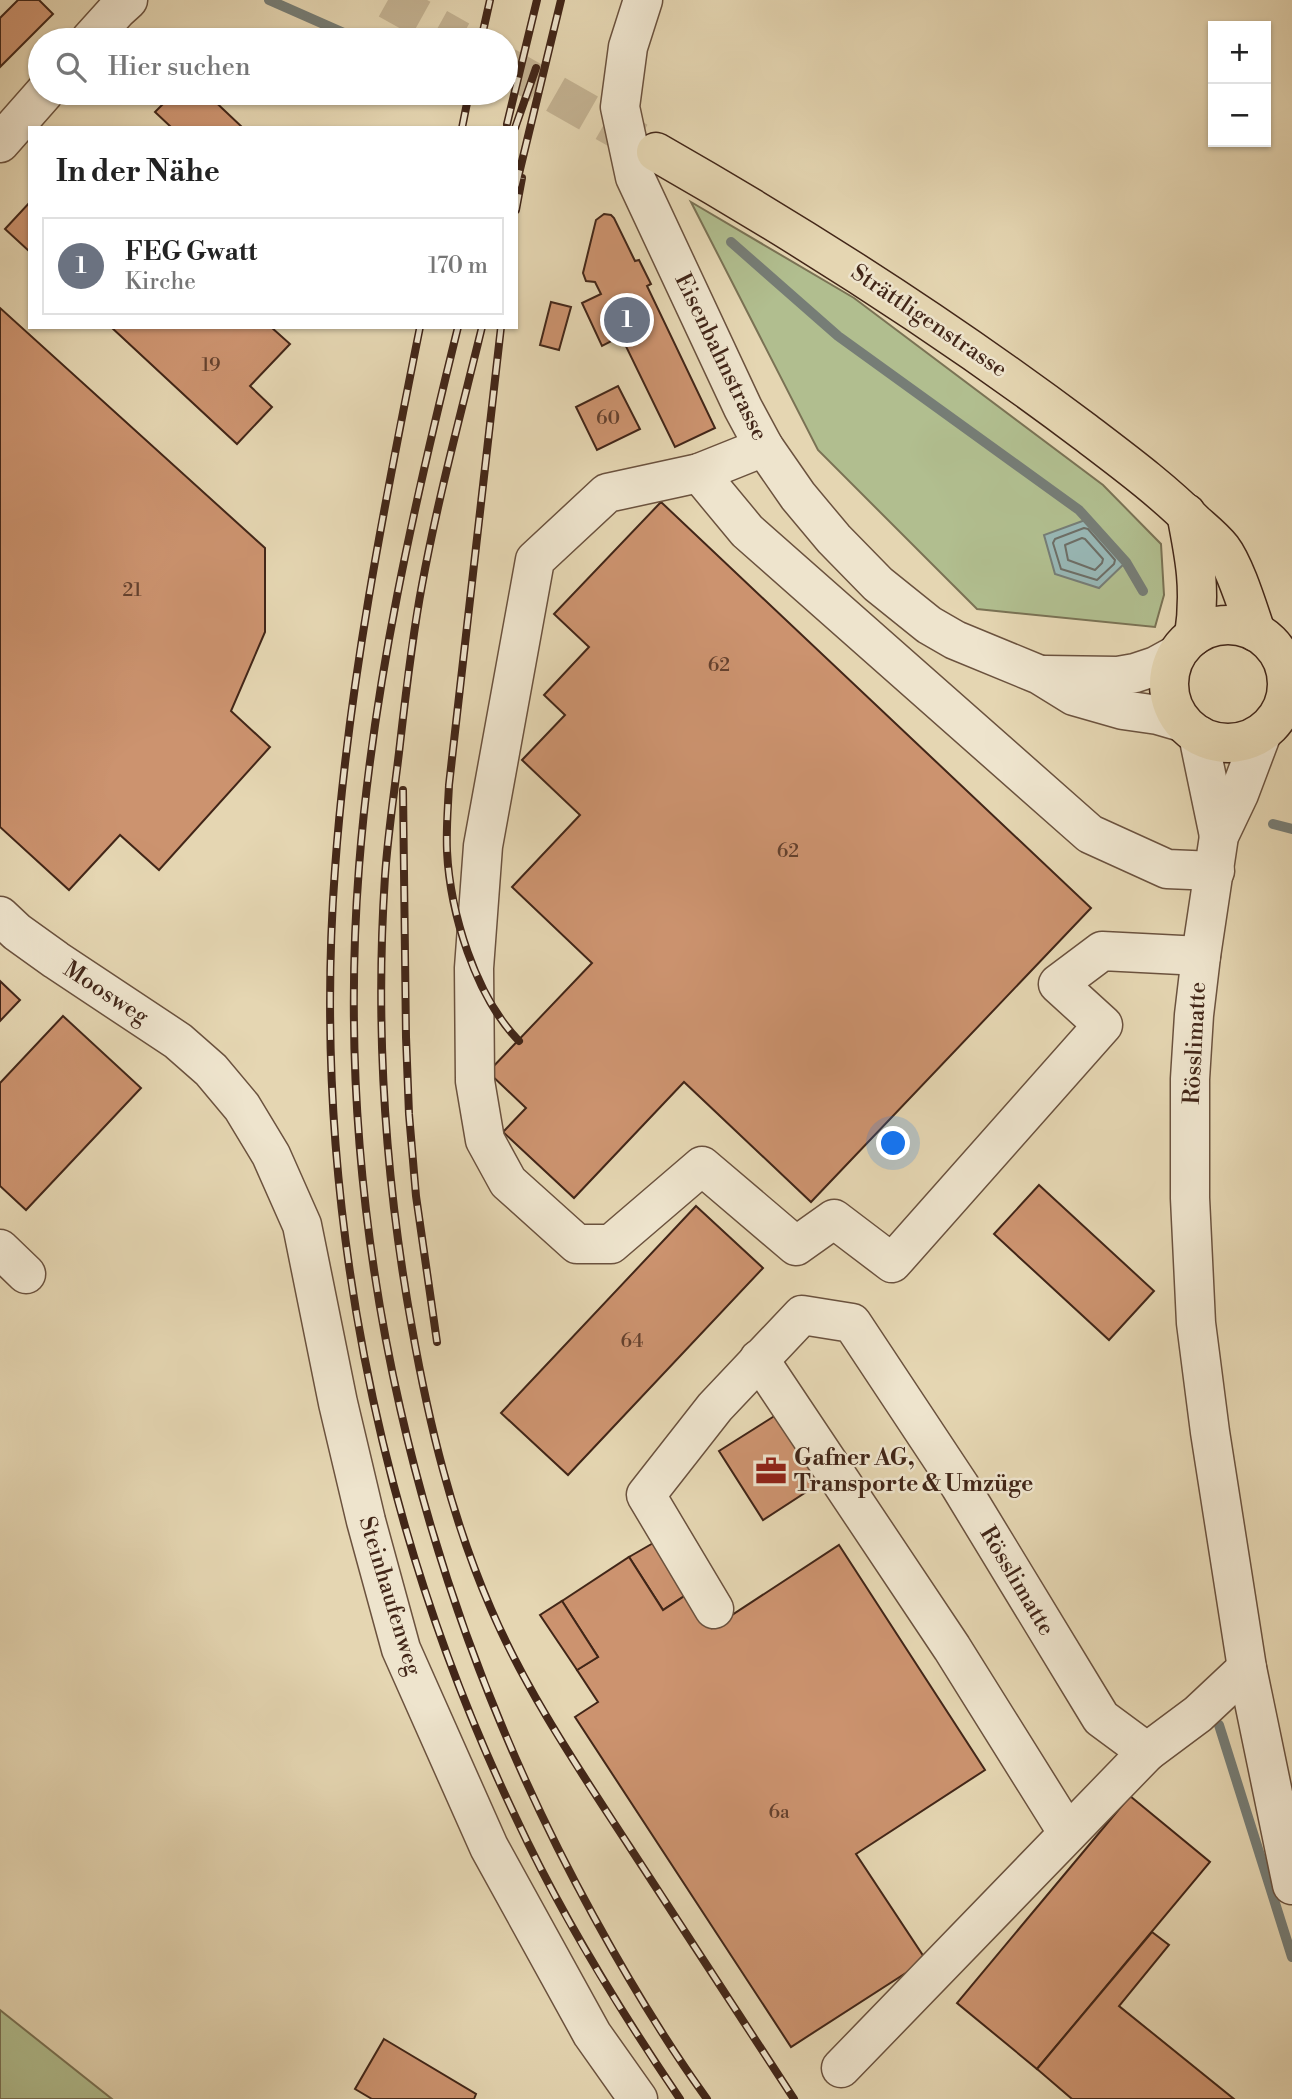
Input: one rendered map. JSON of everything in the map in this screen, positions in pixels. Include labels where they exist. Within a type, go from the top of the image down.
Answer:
[{"type":"main road","name":"Strättligenstrasse","points":[[656,152],[832,256],[944,330],[1132,467],[1186,513],[1222,549],[1275,646]]},
{"type":"main road","points":[[1185,645],[1206,629],[1218,626],[1244,627],[1275,646],[1288,680],[1279,717],[1248,740],[1214,742],[1190,728],[1174,710],[1169,682],[1171,668],[1185,645],[1198,612],[1195,559],[1186,513]]},
{"type":"street","points":[[101,28],[128,0]]},
{"type":"street","name":"Eisenbahnstrasse","points":[[643,0],[628,47],[620,107],[635,177],[743,408],[764,447],[798,496],[834,539],[878,584],[929,625],[985,654],[1040,675],[1074,696],[1190,728]]},
{"type":"street","points":[[0,143],[33,105]]},
{"type":"street","points":[[764,447],[699,473],[607,493],[535,560],[483,846],[474,968],[475,1080],[485,1140],[508,1182],[577,1244],[611,1244],[702,1166],[796,1247],[834,1219],[892,1263],[1103,1025],[1058,984],[1102,951],[1201,956]]},
{"type":"street","points":[[699,473],[747,531],[1090,834],[1167,869],[1217,854]]},
{"type":"street","name":"Eisenbahnstrasse","points":[[1040,675],[1118,676],[1135,673],[1156,666],[1185,645]]},
{"type":"street","name":"Rösslimatte","points":[[1279,717],[1239,794],[1217,854],[1194,1015],[1190,1079],[1190,1198],[1196,1323],[1210,1432],[1247,1668],[1292,1885]]},
{"type":"street","name":"Rösslimatte","points":[[1190,728],[1217,854]]},
{"type":"street","name":"Moosweg","points":[[0,916],[56,960],[178,1041],[211,1070]]},
{"type":"street","name":"Steinhaufenweg","points":[[211,1070],[242,1107],[271,1155],[302,1225],[356,1482],[401,1649],[489,1847],[592,2034],[638,2099]]},
{"type":"street","name":"Rösslimatte","points":[[714,1609],[646,1495],[715,1407],[802,1315],[852,1323],[960,1486],[1101,1718],[1147,1752]]},
{"type":"street","points":[[760,1359],[953,1648],[1067,1832]]},
{"type":"street","points":[[841,2068],[1147,1752],[1198,1714],[1247,1668]]},
{"type":"green space","points":[[691,202],[854,298],[1103,485],[1161,544],[1164,595],[1155,627],[977,609],[818,450]]},
{"type":"green space","points":[[0,2010],[112,2099],[0,2099]]},
{"type":"water","points":[[1088,519],[1126,562],[1099,588],[1055,574],[1044,535]]},
{"type":"building","points":[[18,0],[39,0],[53,14],[39,28],[28,28],[28,39],[0,67],[0,18]]},
{"type":"building","points":[[162,105],[219,105],[241,126],[170,126],[155,112]]},
{"type":"building","points":[[28,204],[28,250],[5,229]]},
{"type":"building","points":[[604,214],[614,218],[635,261],[639,260],[651,284],[647,286],[715,428],[675,447],[621,336],[602,346],[582,303],[601,294],[595,282],[586,281],[583,273],[596,220]]},
{"type":"building","points":[[551,302],[571,307],[559,350],[540,345]]},
{"type":"building","points":[[0,308],[265,548],[265,632],[231,711],[270,747],[159,870],[120,835],[69,890],[0,827]]},
{"type":"building","points":[[113,329],[273,329],[290,344],[250,386],[272,407],[237,444]]},
{"type":"building","points":[[618,386],[640,429],[597,450],[576,407]]},
{"type":"building","points":[[661,502],[1091,908],[811,1202],[684,1082],[574,1198],[503,1132],[526,1108],[488,1072],[592,963],[512,887],[580,815],[522,760],[565,715],[544,695],[589,647],[554,614]]},
{"type":"building","points":[[0,981],[20,1000],[0,1021]]},
{"type":"building","points":[[63,1016],[141,1088],[26,1210],[0,1186],[0,1083]]},
{"type":"building","points":[[1039,1185],[1154,1291],[1109,1340],[994,1234]]},
{"type":"building","points":[[696,1206],[763,1268],[568,1475],[501,1413]]},
{"type":"building","points":[[776,1415],[820,1483],[763,1520],[719,1451]]},
{"type":"building","points":[[655,1542],[689,1593],[663,1610],[629,1557]]},
{"type":"building","points":[[839,1545],[985,1770],[856,1854],[926,1960],[791,2047],[575,1717],[598,1702],[577,1670],[598,1657],[562,1601],[629,1557],[663,1610],[689,1593],[712,1628]]},
{"type":"building","points":[[562,1601],[598,1657],[577,1670],[540,1615]]},
{"type":"building","points":[[1130,1796],[1210,1862],[1037,2069],[957,2003]]},
{"type":"building","points":[[1152,1932],[1169,1945],[1119,2006],[1234,2099],[1072,2099],[1037,2069]]},
{"type":"building","points":[[384,2039],[476,2094],[474,2099],[372,2099],[355,2089]]},
{"type":"waterway","points":[[269,0],[333,28]]},
{"type":"waterway","points":[[731,242],[838,336],[1079,510],[1126,562],[1143,591]]},
{"type":"waterway","points":[[1273,824],[1292,829]]},
{"type":"waterway","points":[[1219,1725],[1292,1957]]},
{"type":"tunnel","points":[[388,0],[438,28]]},
{"type":"tunnel","points":[[518,73],[650,148]]},
{"type":"railway","points":[[484,28],[490,0]]},
{"type":"railway","points":[[518,79],[537,0]]},
{"type":"railway","points":[[518,178],[561,0]]},
{"type":"railway","points":[[516,126],[536,68]]},
{"type":"railway","points":[[462,126],[467,105]]},
{"type":"railway","points":[[507,124],[512,105]]},
{"type":"railway","points":[[518,199],[522,178]]},
{"type":"railway","points":[[420,329],[358,665],[335,869],[330,991],[333,1113],[345,1234],[364,1355],[391,1474],[425,1592],[467,1706],[516,1818],[552,1891],[613,1997],[680,2099]]},
{"type":"railway","points":[[458,329],[397,595],[374,730],[359,867],[354,1004],[359,1140],[375,1275],[400,1409],[435,1541],[480,1670],[533,1796],[594,1917],[648,2010],[707,2099]]},
{"type":"railway","points":[[482,329],[442,488],[418,605],[385,876],[381,989],[385,1103],[395,1216],[412,1328],[434,1435],[453,1506],[477,1575],[505,1640],[537,1701],[573,1759],[794,2099]]},
{"type":"railway","points":[[501,329],[449,785],[447,843],[453,900],[468,952],[490,1001],[519,1041]]},
{"type":"railway","points":[[403,790],[409,1114],[416,1196],[437,1342]]},
{"type":"place","name":"FEG Gwatt","points":[[627,320]]},
{"type":"place","name":"Gafner AG, Transporte & Umzüge","points":[[771,1471]]}]
